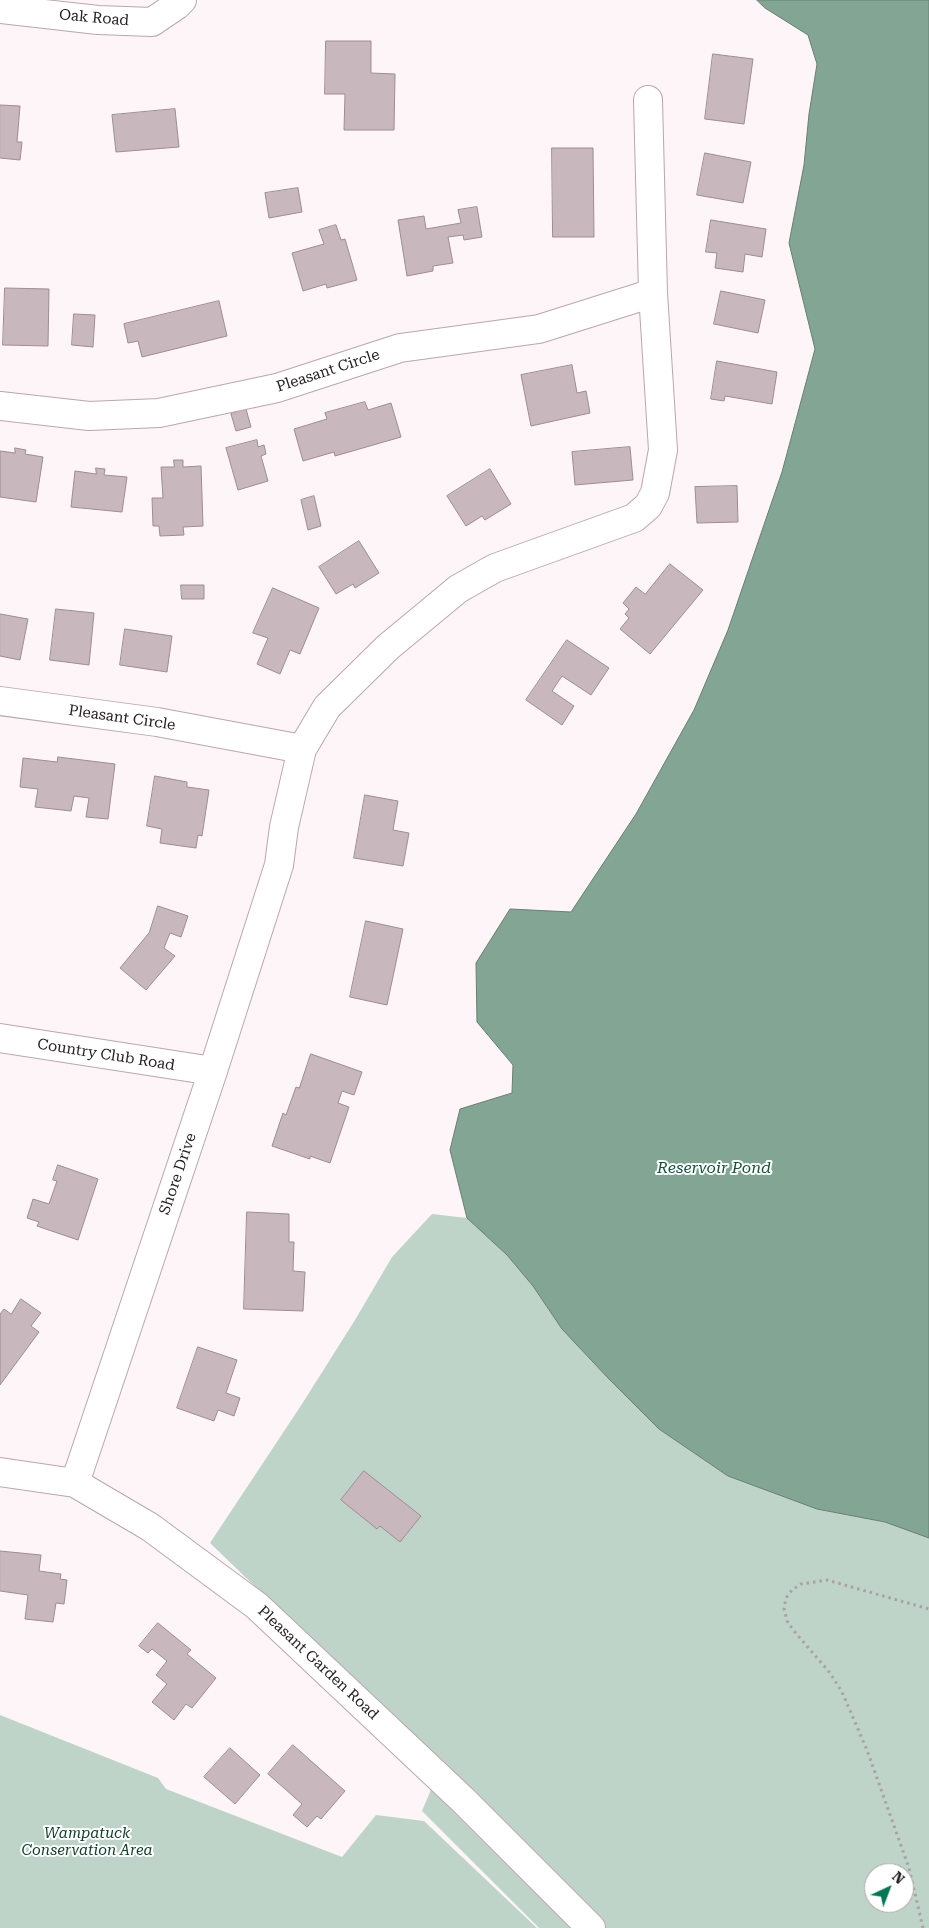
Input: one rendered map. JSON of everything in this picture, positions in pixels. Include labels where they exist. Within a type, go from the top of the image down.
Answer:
[{"type":"street","name":"Oak Road","points":[[0,9],[98,20],[152,22],[182,0]]},
{"type":"street","points":[[302,749],[327,707],[388,647],[458,589],[495,568],[634,518],[648,506],[655,492],[662,450],[653,293],[648,100]]},
{"type":"street","name":"Pleasant Circle","points":[[0,406],[89,416],[159,413],[277,388],[400,348],[539,329],[653,293]]},
{"type":"street","name":"Pleasant Circle","points":[[0,701],[158,722],[302,749]]},
{"type":"street","name":"Shore Drive","points":[[75,1483],[213,1071],[279,865],[284,828],[302,749]]},
{"type":"street","name":"Country Club Road","points":[[0,1038],[213,1071]]},
{"type":"street","name":"Pleasant Garden Road","points":[[0,1472],[75,1483],[150,1527],[257,1606],[463,1800],[591,1928]]},
{"type":"path","points":[[923,1928],[910,1868],[867,1750],[842,1692],[830,1673],[787,1621],[784,1608],[786,1598],[792,1590],[802,1584],[827,1580],[929,1609]]},
{"type":"green space","points":[[432,1214],[467,1218],[507,1255],[533,1286],[562,1329],[659,1429],[728,1476],[817,1509],[885,1522],[929,1538],[929,1928],[539,1928],[422,1811],[441,1766],[210,1543],[355,1320],[392,1257]]},
{"type":"green space","name":"Wampatuck Conservation Area","points":[[0,1715],[158,1778],[166,1789],[342,1857],[376,1815],[424,1821],[537,1928],[0,1928]]},
{"type":"water","name":"Reservoir Pond","points":[[757,0],[929,0],[929,1538],[885,1522],[817,1509],[728,1476],[659,1429],[562,1329],[533,1286],[507,1255],[467,1218],[450,1150],[460,1109],[512,1093],[513,1065],[477,1022],[476,963],[510,909],[571,912],[636,814],[694,710],[728,630],[782,472],[815,349],[789,243],[804,165],[809,114],[817,64],[808,35],[765,8]]},
{"type":"building","points":[[326,41],[371,41],[371,73],[395,74],[394,130],[344,130],[345,94],[325,94]]},
{"type":"building","points":[[713,54],[753,59],[744,124],[705,119]]},
{"type":"building","points":[[0,105],[20,106],[17,142],[22,142],[20,160],[0,158]]},
{"type":"building","points":[[175,109],[179,147],[116,152],[112,115]]},
{"type":"building","points":[[552,148],[593,148],[594,237],[553,237]]},
{"type":"building","points":[[705,153],[751,162],[743,203],[697,195]]},
{"type":"building","points":[[298,188],[302,212],[269,218],[265,193]]},
{"type":"building","points":[[477,207],[482,237],[464,240],[463,235],[448,237],[453,263],[433,266],[433,271],[407,276],[398,220],[424,216],[426,229],[461,223],[458,210]]},
{"type":"building","points":[[711,220],[766,229],[762,257],[745,254],[743,272],[715,268],[717,253],[706,252]]},
{"type":"building","points":[[336,225],[341,240],[345,239],[357,280],[327,288],[326,284],[303,291],[292,253],[324,244],[319,230]]},
{"type":"building","points":[[5,288],[49,289],[48,346],[3,345]]},
{"type":"building","points":[[721,291],[765,300],[758,333],[714,324]]},
{"type":"building","points":[[219,301],[227,336],[142,357],[138,341],[128,343],[124,324]]},
{"type":"building","points":[[74,314],[95,315],[93,347],[72,345]]},
{"type":"building","points":[[717,361],[777,372],[772,404],[725,396],[724,401],[711,399]]},
{"type":"building","points":[[572,365],[577,393],[586,391],[590,413],[531,426],[521,375]]},
{"type":"building","points":[[365,402],[368,410],[391,403],[401,437],[335,456],[334,452],[303,461],[294,429],[327,419],[325,413]]},
{"type":"building","points":[[246,409],[251,427],[236,431],[231,414]]},
{"type":"building","points":[[257,440],[258,447],[264,445],[266,454],[261,456],[268,481],[238,490],[226,448]]},
{"type":"building","points":[[630,447],[633,480],[575,485],[572,452]]},
{"type":"building","points":[[15,448],[26,450],[25,454],[43,457],[36,502],[0,497],[0,451],[15,453]]},
{"type":"building","points":[[174,460],[183,460],[183,467],[201,466],[203,526],[183,527],[184,535],[160,536],[159,526],[153,526],[152,498],[163,498],[161,467],[174,467]]},
{"type":"building","points":[[96,468],[105,469],[104,475],[127,477],[122,512],[71,507],[75,471],[96,474]]},
{"type":"building","points":[[490,469],[511,504],[485,520],[482,516],[466,526],[447,496]]},
{"type":"building","points":[[737,486],[738,522],[697,523],[695,487]]},
{"type":"building","points":[[314,496],[321,526],[308,530],[301,500]]},
{"type":"building","points":[[359,541],[379,573],[355,588],[353,584],[336,594],[319,567]]},
{"type":"building","points":[[670,564],[703,590],[650,654],[620,629],[629,618],[625,614],[629,609],[623,603],[636,587],[645,594]]},
{"type":"building","points":[[181,585],[204,585],[204,599],[182,599]]},
{"type":"building","points":[[273,588],[319,608],[300,654],[290,650],[280,674],[257,664],[268,638],[253,633]]},
{"type":"building","points":[[56,609],[94,613],[89,665],[50,660]]},
{"type":"building","points":[[0,614],[28,619],[20,660],[0,656]]},
{"type":"building","points":[[125,629],[172,636],[167,672],[120,665]]},
{"type":"building","points":[[567,640],[609,668],[591,695],[562,676],[552,691],[574,706],[562,725],[526,700]]},
{"type":"building","points":[[58,757],[115,764],[108,819],[86,817],[89,798],[74,796],[71,811],[35,807],[38,789],[20,787],[23,758],[57,762]]},
{"type":"building","points":[[155,776],[187,782],[187,787],[209,790],[202,836],[198,835],[196,848],[160,843],[162,829],[147,826]]},
{"type":"building","points":[[365,795],[398,801],[393,830],[409,833],[403,866],[354,858]]},
{"type":"building","points":[[158,906],[188,916],[181,937],[170,933],[164,948],[175,956],[146,990],[120,968],[149,933]]},
{"type":"building","points":[[366,921],[403,929],[387,1005],[350,997]]},
{"type":"building","points":[[311,1054],[362,1072],[354,1095],[342,1091],[338,1103],[349,1107],[330,1163],[310,1156],[310,1159],[272,1146],[283,1113],[286,1115],[296,1087],[299,1088]]},
{"type":"building","points":[[58,1165],[98,1179],[78,1240],[37,1226],[39,1222],[27,1218],[33,1199],[49,1204],[57,1181],[53,1180]]},
{"type":"building","points":[[247,1212],[289,1214],[289,1242],[294,1242],[293,1271],[305,1272],[303,1311],[244,1309]]},
{"type":"building","points":[[21,1299],[41,1313],[31,1326],[39,1332],[0,1385],[0,1314],[4,1309],[11,1314]]},
{"type":"building","points":[[198,1347],[237,1360],[226,1393],[240,1398],[234,1416],[218,1410],[214,1421],[177,1408]]},
{"type":"building","points":[[364,1471],[421,1516],[400,1542],[380,1526],[377,1529],[341,1500]]},
{"type":"building","points":[[0,1551],[41,1555],[39,1571],[61,1574],[60,1579],[67,1580],[64,1604],[56,1603],[53,1622],[25,1619],[28,1595],[0,1591]]},
{"type":"building","points":[[158,1623],[191,1650],[187,1654],[216,1678],[192,1708],[186,1704],[174,1720],[152,1702],[167,1684],[156,1675],[167,1661],[152,1649],[148,1653],[139,1646]]},
{"type":"building","points":[[293,1745],[345,1791],[321,1819],[317,1816],[307,1827],[293,1815],[302,1804],[268,1774]]},
{"type":"building","points":[[230,1748],[260,1775],[235,1804],[204,1777]]}]
